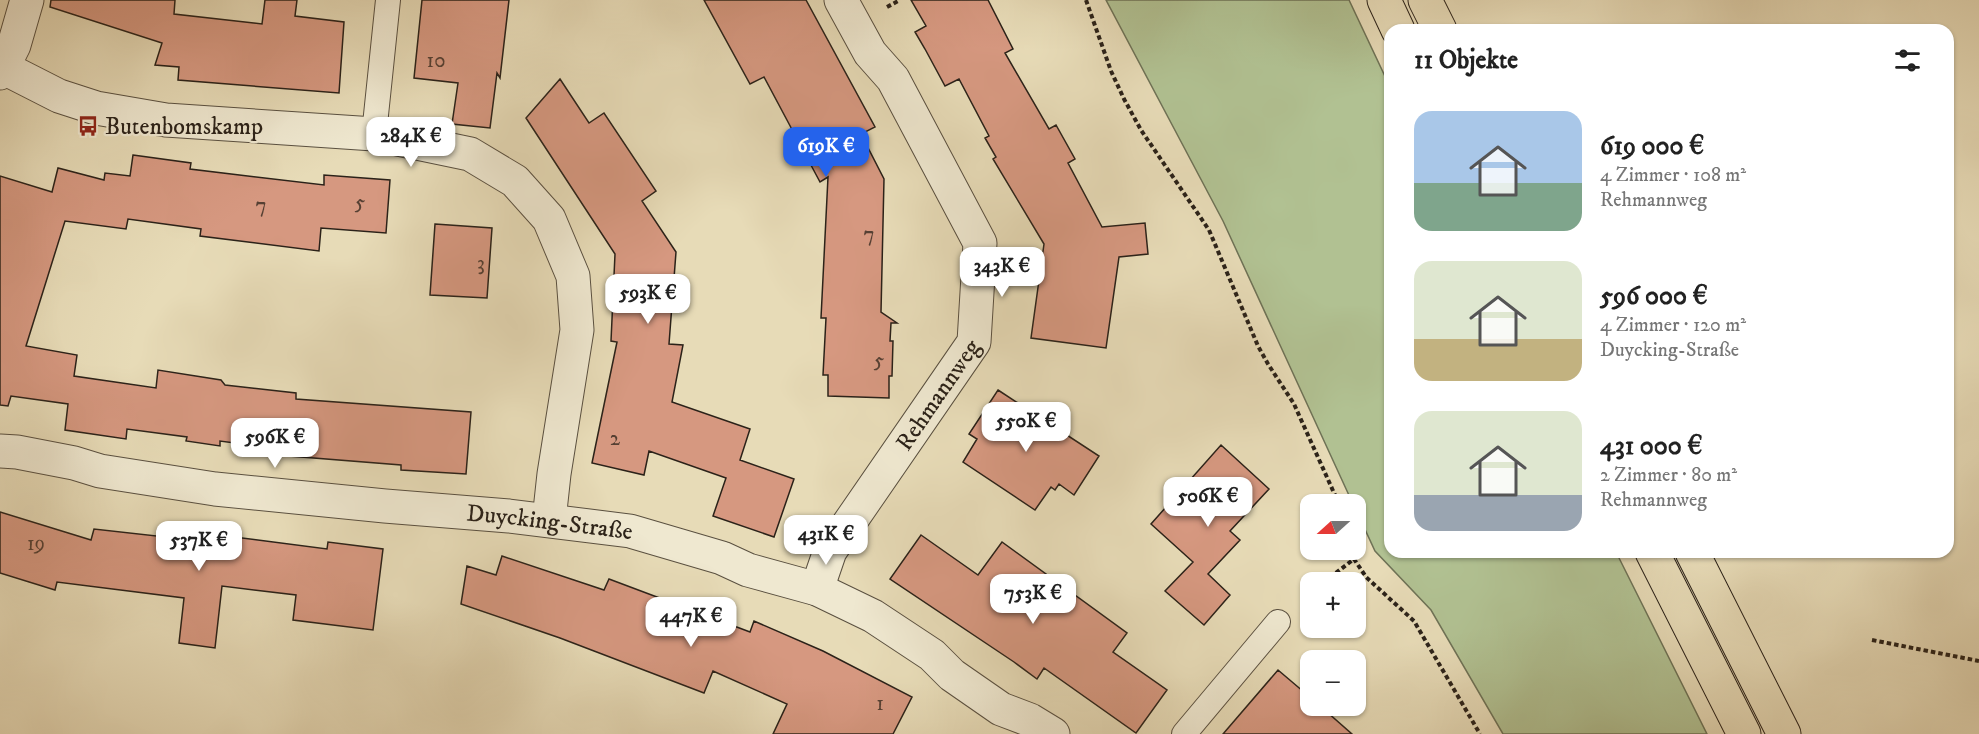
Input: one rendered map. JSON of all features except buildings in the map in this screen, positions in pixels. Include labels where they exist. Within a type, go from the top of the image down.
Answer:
[{"type":"highway","points":[[1384,0],[1395,24]]},
{"type":"highway","points":[[1425,0],[1437,24]]},
{"type":"highway","points":[[1655,558],[1744,734]]},
{"type":"highway","points":[[1695,558],[1784,734]]},
{"type":"street","points":[[27,0],[14,45],[2,71],[59,96],[96,108],[166,120],[374,134],[470,154],[515,181],[549,219],[573,276],[576,330],[549,520]]},
{"type":"street","name":"Rehmannweg","points":[[817,589],[830,551],[974,342],[980,243],[893,79],[870,53],[842,0]]},
{"type":"street","name":"Duycking-Straße","points":[[0,451],[74,463],[100,471],[215,489],[549,520],[630,531],[722,558],[748,570],[817,589],[873,616],[932,655],[952,675],[1001,709],[1030,720],[1053,734]]},
{"type":"lane","points":[[374,134],[388,0]]},
{"type":"lane","points":[[1184,734],[1278,622]]},
{"type":"path","points":[[1086,0],[1111,71],[1124,99],[1141,130],[1209,230],[1258,346],[1294,404],[1334,494]]},
{"type":"path","points":[[1337,572],[1353,560]]},
{"type":"path","points":[[1355,560],[1366,577],[1414,621],[1480,734]]},
{"type":"path","points":[[1872,640],[1979,661]]},
{"type":"green space","points":[[1106,0],[1349,0],[1384,74],[1384,558],[1619,558],[1707,734],[1503,734],[1431,610],[1375,551],[1366,532],[1366,494],[1348,494],[1223,221]]},
{"type":"place","name":"Butenbomskamp","points":[[88,126]]}]
